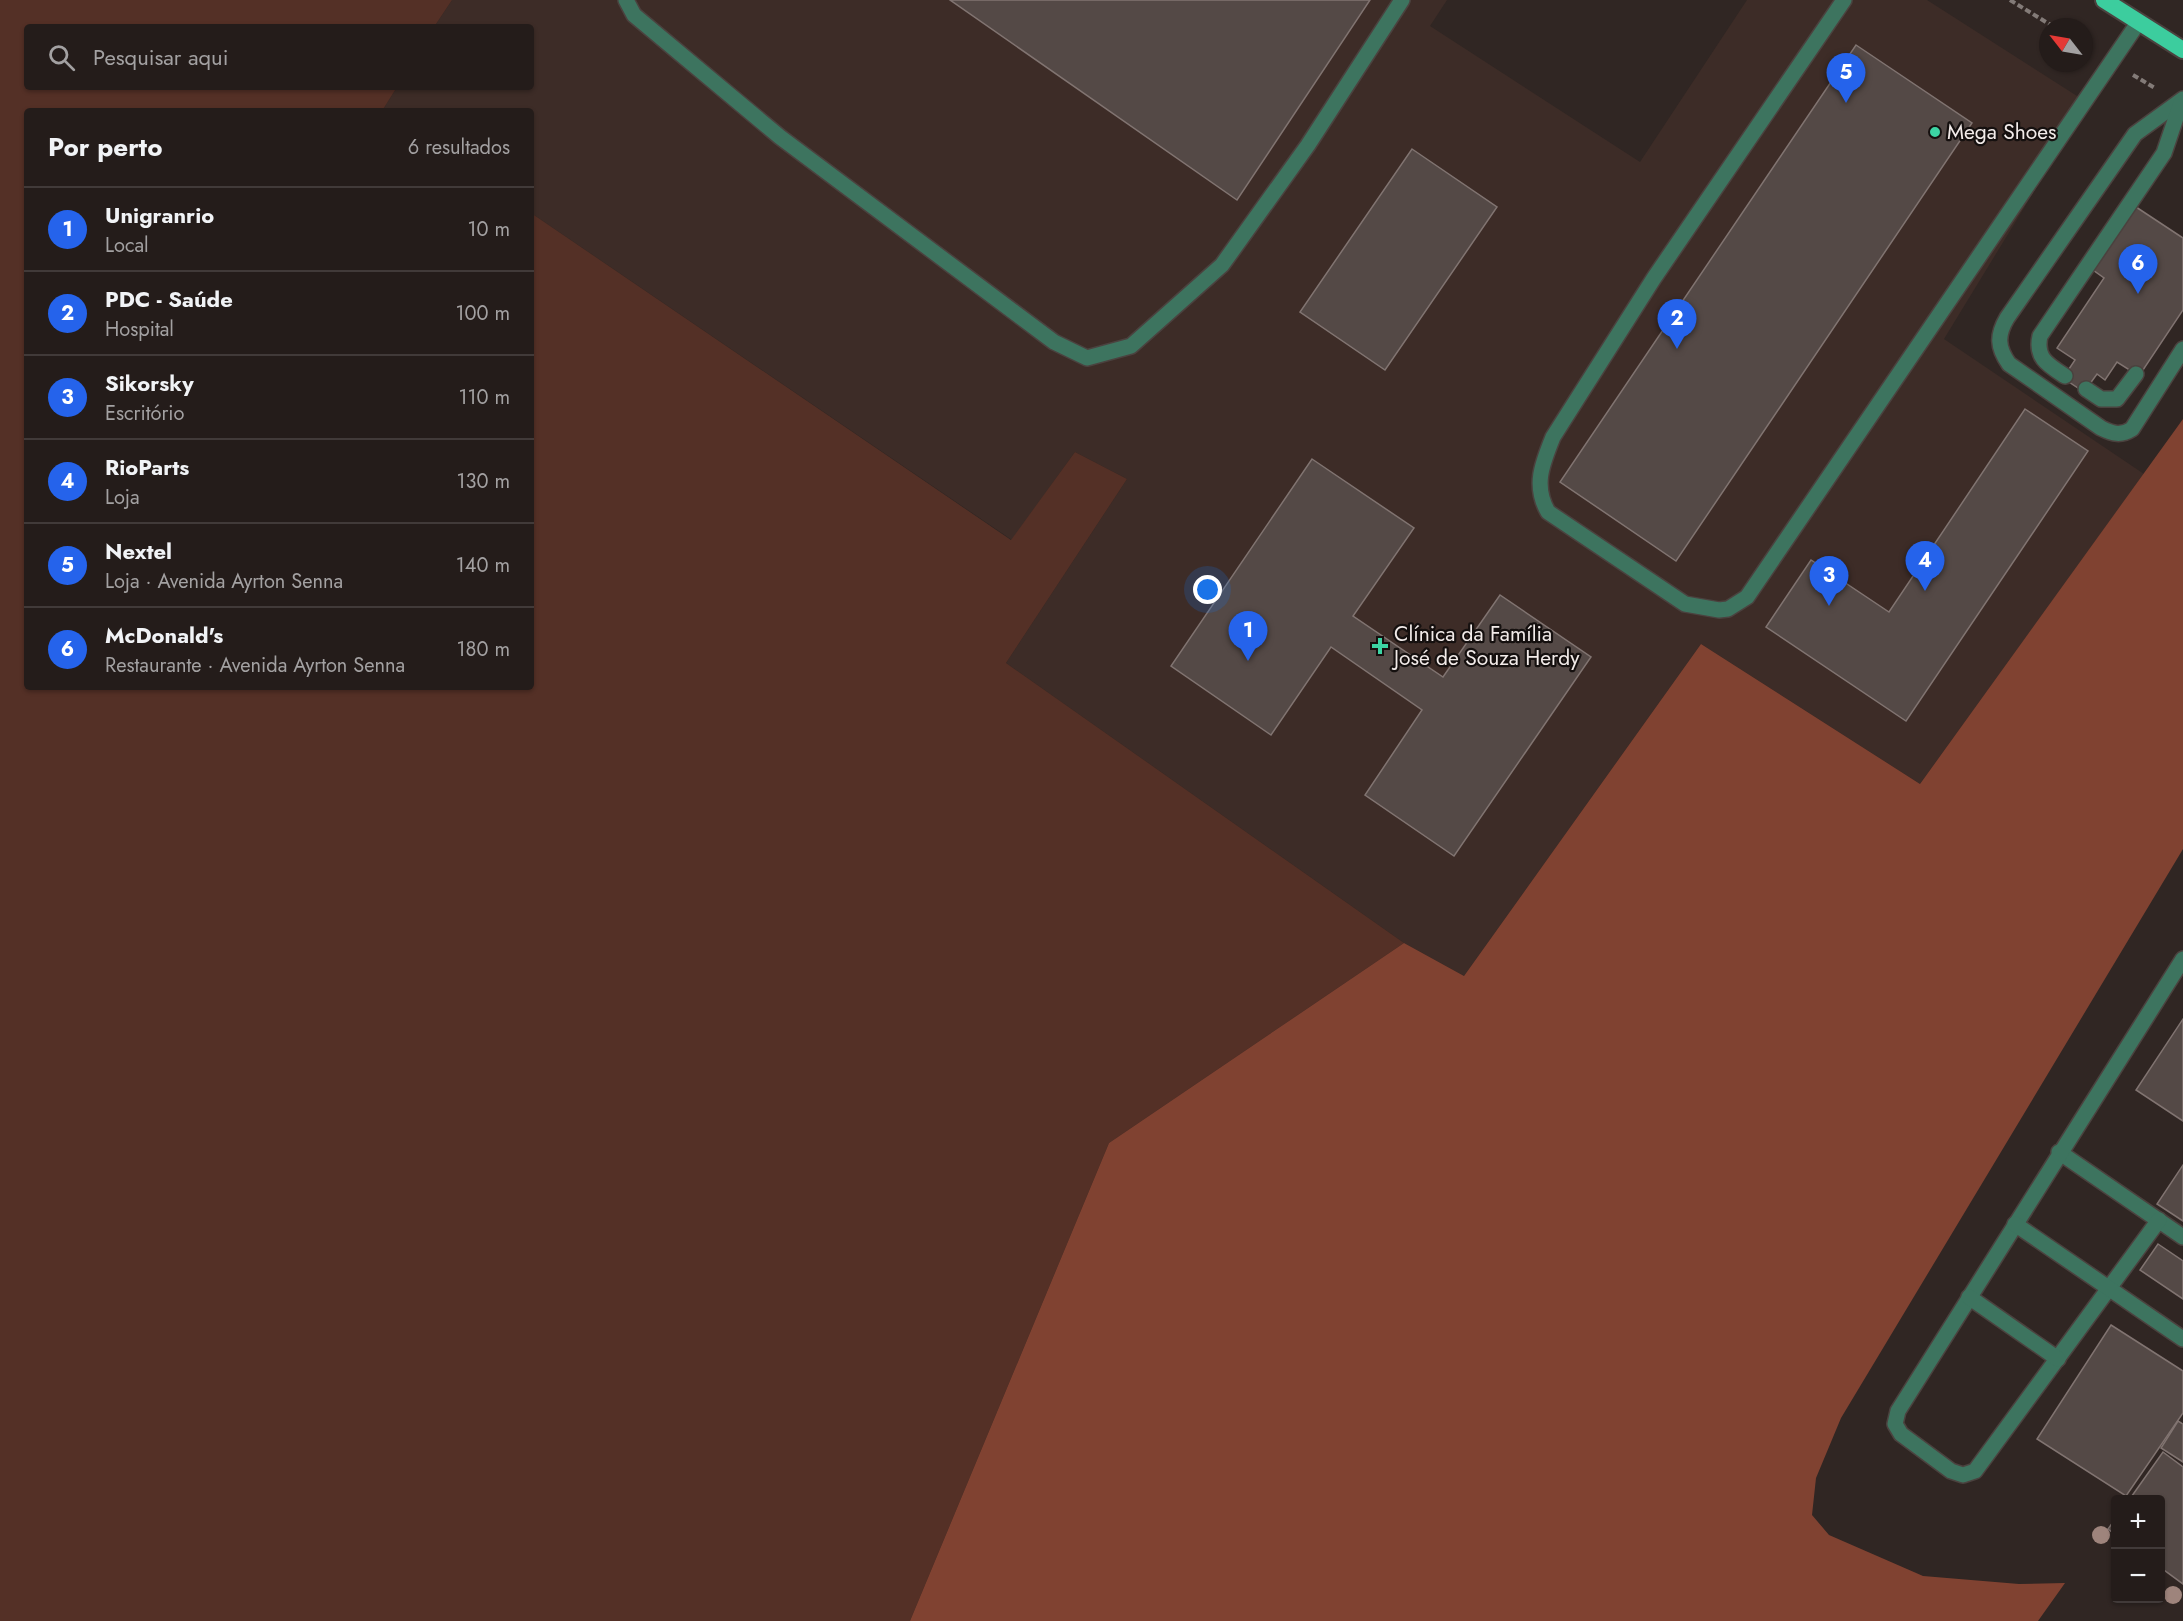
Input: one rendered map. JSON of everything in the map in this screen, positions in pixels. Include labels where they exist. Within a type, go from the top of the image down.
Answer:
[{"type":"highway","points":[[2104,0],[2183,50]]},
{"type":"lane","points":[[626,0],[634,15],[780,137],[1054,342],[1088,358],[1131,346],[1222,265],[1308,146],[1402,0]]},
{"type":"lane","points":[[1844,0],[1654,278],[1553,437],[1545,458],[1539,491],[1548,512],[1685,604],[1719,610],[1728,609],[1748,597],[2138,23]]},
{"type":"lane","points":[[2182,101],[2135,134],[2007,318],[2000,330],[1999,343],[2001,354],[2009,364],[2101,428],[2111,433],[2124,434],[2132,429],[2183,349]]},
{"type":"lane","points":[[2065,376],[2045,363],[2038,345],[2040,336],[2164,153],[2182,101]]},
{"type":"lane","points":[[2086,389],[2101,399],[2117,399],[2136,374]]},
{"type":"lane","points":[[2159,1220],[1975,1471],[1963,1475],[1951,1471],[1901,1434],[1895,1424],[1898,1411],[2183,959]]},
{"type":"lane","points":[[2060,1152],[2183,1237]]},
{"type":"lane","points":[[2015,1224],[2108,1290],[2183,1339]]},
{"type":"lane","points":[[1969,1297],[2058,1359]]},
{"type":"path","points":[[2010,0],[2039,18]]},
{"type":"shaded area","points":[[0,0],[452,0],[436,24],[24,24],[24,90],[395,90],[384,108],[24,108],[24,690],[534,690],[534,215],[1011,540],[1075,452],[1127,479],[1006,663],[1404,943],[1109,1143],[910,1621],[0,1621]]},
{"type":"shaded area","points":[[452,0],[1447,0],[1430,26],[1640,162],[1747,0],[1927,0],[2088,103],[1944,339],[2144,474],[1920,784],[1701,644],[1464,976],[1404,943],[1006,663],[1127,479],[1075,452],[1012,540],[534,215],[534,108],[384,108],[395,90],[534,90],[534,24],[436,24]]},
{"type":"shaded area","points":[[2183,419],[2183,849],[1841,1418],[1816,1478],[1812,1515],[1829,1535],[1923,1576],[2019,1584],[2065,1583],[2038,1621],[910,1621],[1109,1143],[1404,943],[1464,976],[1701,644],[1920,784]]},
{"type":"building","points":[[950,0],[1370,0],[1237,200]]},
{"type":"building","points":[[1856,45],[1972,123],[1676,561],[1560,482]]},
{"type":"building","points":[[1412,149],[1497,207],[1385,370],[1300,312]]},
{"type":"building","points":[[2136,207],[2183,238],[2183,310],[2139,376],[2117,362],[2105,380],[2097,374],[2084,392],[2063,378],[2075,360],[2057,348],[2104,278],[2093,270]]},
{"type":"building","points":[[2025,409],[2088,451],[1906,721],[1766,627],[1811,560],[1889,612]]},
{"type":"building","points":[[1312,459],[1414,528],[1353,616],[1443,677],[1500,595],[1591,657],[1454,856],[1365,795],[1422,710],[1331,647],[1271,735],[1171,666]]},
{"type":"building","points":[[2183,1019],[2183,1121],[2136,1090]]},
{"type":"building","points":[[2183,1165],[2183,1221],[2157,1204]]},
{"type":"building","points":[[2158,1244],[2183,1261],[2183,1299],[2140,1270]]},
{"type":"building","points":[[2111,1325],[2183,1371],[2183,1413],[2127,1495],[2037,1439]]},
{"type":"building","points":[[2178,1421],[2183,1424],[2183,1462],[2161,1448]]},
{"type":"building","points":[[2163,1452],[2183,1467],[2183,1584],[2165,1571],[2165,1495],[2133,1495]]},
{"type":"place","name":"Nextel","points":[[1846,103]]},
{"type":"place","name":"Mega Shoes","points":[[1935,132]]},
{"type":"place","name":"McDonald's","points":[[2138,294]]},
{"type":"place","name":"PDC - Saúde","points":[[1677,349]]},
{"type":"place","name":"RioParts","points":[[1925,591]]},
{"type":"place","name":"Sikorsky","points":[[1829,606]]},
{"type":"place","name":"Clínica da Família José de Souza Herdy","points":[[1380,646]]},
{"type":"place","name":"Unigranrio","points":[[1248,661]]}]
